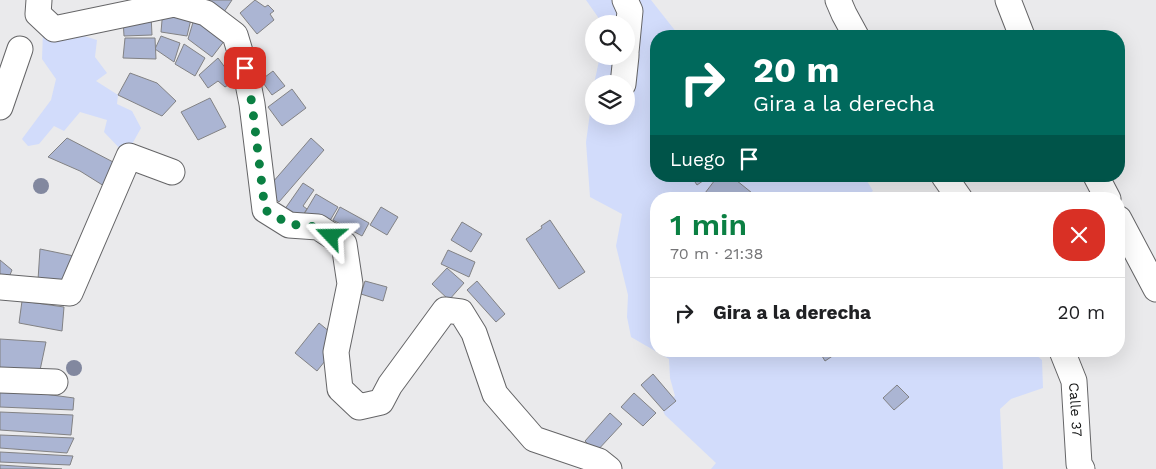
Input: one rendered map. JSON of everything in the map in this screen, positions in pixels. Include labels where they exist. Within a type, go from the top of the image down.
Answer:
[{"type":"street","points":[[39,0],[38,14],[54,29],[174,4],[206,13],[235,35],[245,68],[252,104],[265,210],[289,224],[318,227],[344,244],[350,284],[336,352],[340,389],[359,407],[381,402],[390,385],[445,310],[461,312],[474,333],[495,394],[534,440],[599,461],[609,469]]},
{"type":"street","points":[[625,0],[630,11],[630,15]]},
{"type":"street","points":[[838,0],[853,30]]},
{"type":"street","points":[[990,0],[1019,30]]},
{"type":"street","points":[[1008,0],[1020,30]]},
{"type":"street","points":[[0,107],[20,49]]},
{"type":"street","points":[[0,287],[70,293],[129,156],[172,172]]},
{"type":"street","points":[[1125,230],[1156,289]]},
{"type":"street","name":"Calle 37","points":[[1064,357],[1074,381],[1079,464],[1082,469]]},
{"type":"street","points":[[0,380],[55,382]]},
{"type":"shaded area","points":[[586,0],[651,0],[675,30],[650,30],[650,182],[868,182],[873,191],[650,192],[650,348],[631,337],[627,317],[628,295],[616,246],[622,214],[590,197],[586,142],[588,125],[635,125],[635,75],[596,75],[598,65],[635,65],[635,15],[596,15]]},
{"type":"shaded area","points":[[43,32],[81,35],[97,40],[95,57],[107,73],[96,81],[118,95],[117,104],[132,111],[141,128],[126,155],[104,132],[107,120],[80,112],[64,131],[54,126],[39,144],[28,146],[22,139],[51,100],[56,79],[42,59]]},
{"type":"shaded area","points":[[666,357],[1039,357],[1042,360],[1043,388],[1011,399],[1000,409],[1003,469],[711,469],[716,463],[665,415],[660,404],[675,396],[670,378],[669,359]]},
{"type":"building","points":[[203,0],[232,0],[224,12]]},
{"type":"building","points":[[255,0],[265,7],[268,5],[274,11],[270,14],[274,20],[257,34],[240,13]]},
{"type":"building","points":[[163,9],[192,15],[187,36],[161,32]]},
{"type":"building","points":[[151,15],[152,35],[124,36],[123,19]]},
{"type":"building","points":[[194,19],[225,40],[212,57],[188,39]]},
{"type":"building","points":[[161,36],[180,43],[174,62],[155,49]]},
{"type":"building","points":[[125,38],[155,38],[156,59],[123,58]]},
{"type":"building","points":[[184,44],[205,58],[195,76],[175,64]]},
{"type":"building","points":[[218,58],[235,81],[225,87],[218,81],[208,88],[199,75]]},
{"type":"building","points":[[273,71],[285,86],[272,95],[261,80]]},
{"type":"building","points":[[130,73],[157,83],[176,101],[162,116],[118,95]]},
{"type":"building","points":[[292,89],[306,108],[282,126],[268,107]]},
{"type":"building","points":[[210,98],[226,127],[198,140],[181,112]]},
{"type":"building","points":[[67,138],[115,163],[104,186],[80,171],[48,157]]},
{"type":"building","points":[[311,138],[324,150],[279,202],[266,190]]},
{"type":"building","points":[[713,182],[738,182],[751,192],[706,192]]},
{"type":"building","points":[[303,183],[314,190],[303,206],[307,209],[295,226],[280,216]]},
{"type":"building","points":[[316,194],[338,207],[325,229],[303,216]]},
{"type":"building","points":[[340,207],[369,223],[362,236],[333,220]]},
{"type":"building","points":[[381,207],[398,217],[387,235],[370,225]]},
{"type":"building","points":[[550,220],[585,272],[559,289],[526,239]]},
{"type":"building","points":[[462,222],[482,234],[471,252],[451,240]]},
{"type":"building","points":[[40,249],[74,256],[67,285],[38,280]]},
{"type":"building","points":[[448,250],[475,262],[469,277],[441,264]]},
{"type":"building","points":[[0,260],[12,270],[7,282],[0,278]]},
{"type":"building","points":[[447,268],[464,283],[449,300],[432,284]]},
{"type":"building","points":[[365,281],[387,287],[383,301],[361,294]]},
{"type":"building","points":[[477,281],[505,314],[496,322],[467,290]]},
{"type":"building","points":[[22,301],[64,307],[62,331],[19,323]]},
{"type":"building","points":[[319,323],[341,341],[317,371],[295,353]]},
{"type":"building","points":[[0,339],[46,342],[39,375],[0,375]]},
{"type":"building","points":[[823,357],[831,357],[825,361]]},
{"type":"building","points":[[653,374],[676,401],[664,411],[641,385]]},
{"type":"building","points":[[897,385],[909,397],[894,410],[883,398]]},
{"type":"building","points":[[0,388],[74,398],[73,410],[0,407]]},
{"type":"building","points":[[634,393],[656,413],[643,426],[621,407]]},
{"type":"building","points":[[0,412],[73,415],[71,435],[0,430]]},
{"type":"building","points":[[610,413],[622,424],[596,452],[585,441]]},
{"type":"building","points":[[0,435],[74,438],[67,453],[0,448]]},
{"type":"building","points":[[0,452],[73,456],[70,465],[0,462]]},
{"type":"building","points":[[0,465],[62,469],[0,469]]},
{"type":"route","points":[[245,68],[252,104],[265,210],[289,224],[318,227],[331,236]]}]
